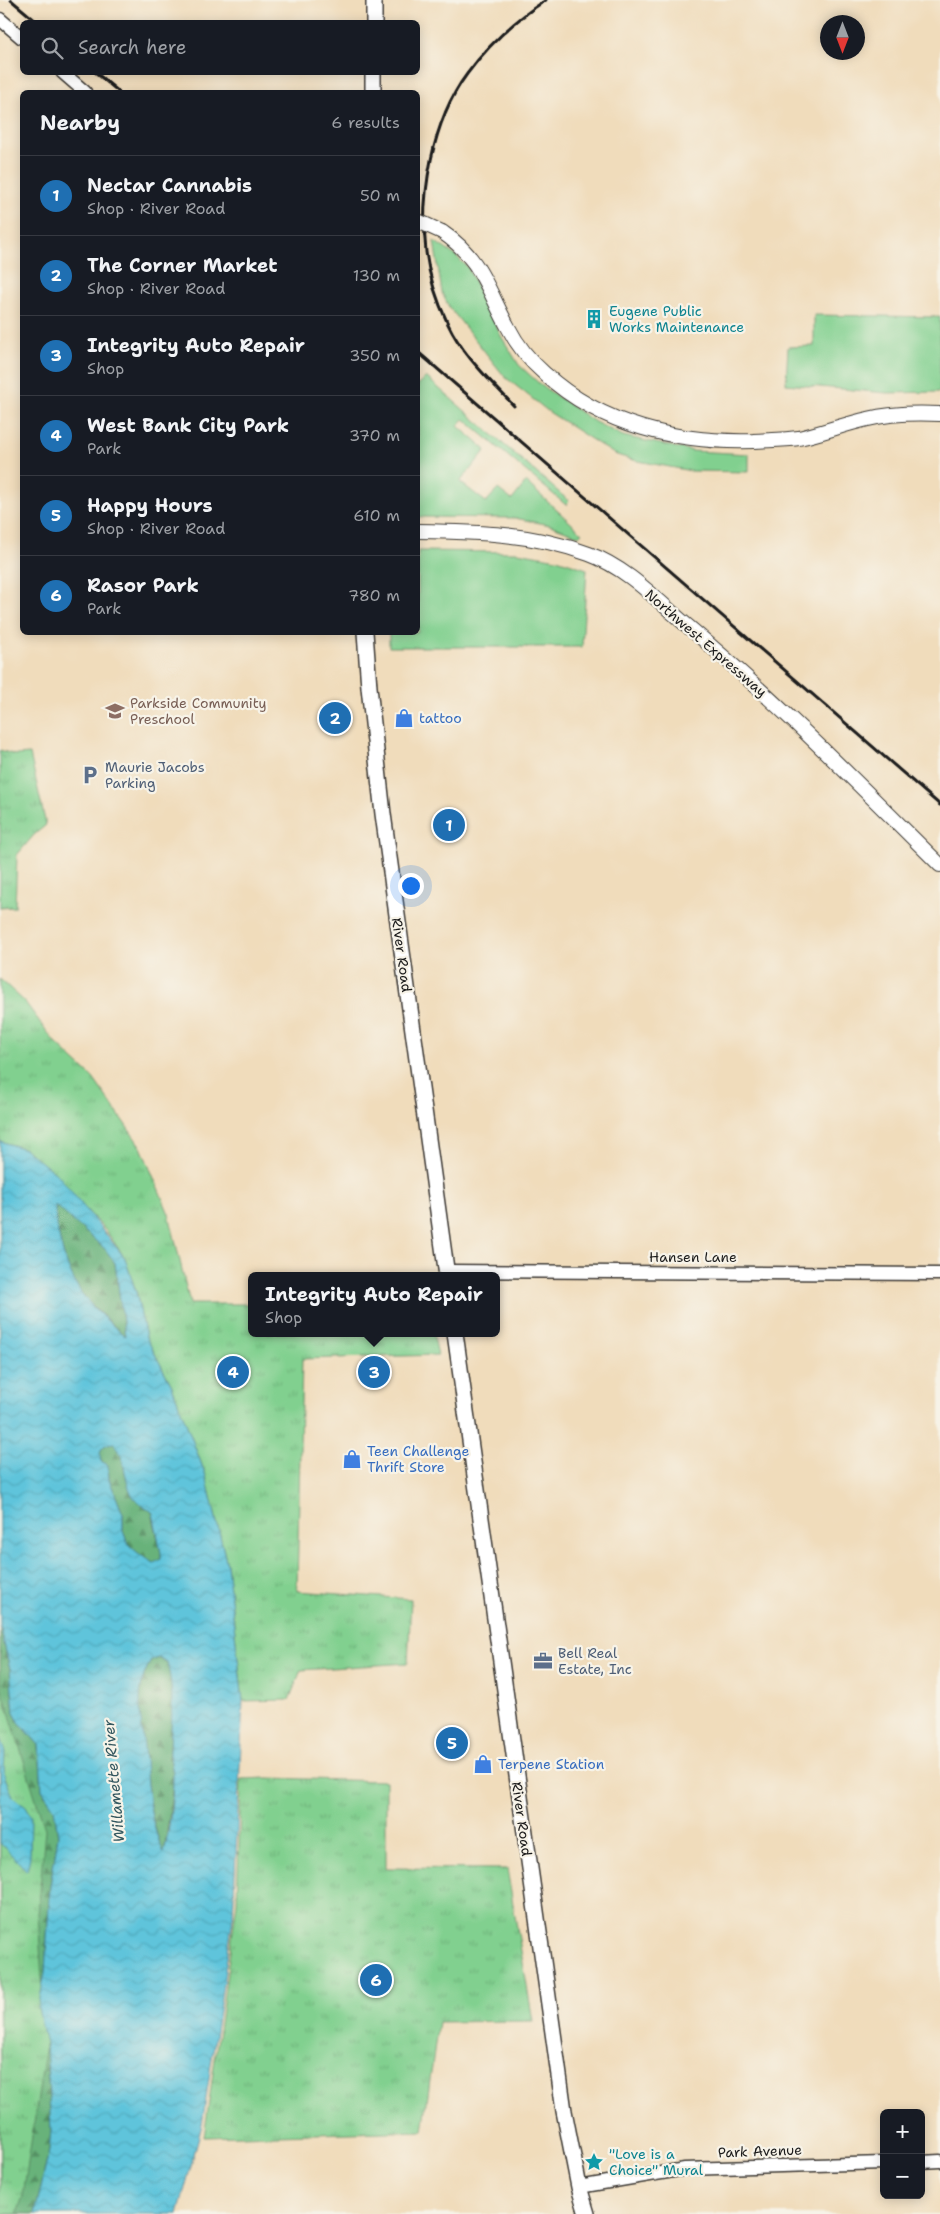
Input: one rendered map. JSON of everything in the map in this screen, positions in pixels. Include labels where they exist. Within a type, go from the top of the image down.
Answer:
[{"type":"main road","points":[[374,0],[374,20]]},
{"type":"main road","points":[[373,75],[373,90]]},
{"type":"main road","points":[[420,223],[442,232],[456,241],[474,260],[483,274],[508,329],[532,361],[558,386],[580,401],[608,416],[634,426],[657,432],[707,440],[774,440],[810,435],[870,418],[902,414],[940,414]]},
{"type":"main road","name":"Northwest Expressway","points":[[420,531],[497,533],[530,537],[591,554],[638,583],[798,723],[940,865]]},
{"type":"main road","name":"River Road","points":[[365,635],[383,814],[446,1272]]},
{"type":"main road","name":"River Road","points":[[456,1337],[564,2111],[579,2187],[587,2214]]},
{"type":"street","points":[[0,19],[20,36]]},
{"type":"street","points":[[65,75],[83,90]]},
{"type":"street","name":"Hansen Lane","points":[[500,1274],[940,1274]]},
{"type":"street","points":[[925,2162],[940,2161]]},
{"type":"street","name":"Park Avenue","points":[[579,2187],[685,2169],[880,2163]]},
{"type":"green space","points":[[434,241],[456,256],[468,268],[501,336],[519,365],[542,386],[595,422],[623,436],[693,451],[749,454],[749,472],[691,471],[633,460],[614,454],[549,412],[505,377],[449,307],[442,293]]},
{"type":"green space","points":[[814,315],[940,317],[940,392],[887,393],[786,384],[788,347],[814,346]]},
{"type":"green space","points":[[426,377],[569,501],[566,505],[464,419],[458,426],[486,450],[460,482],[486,502],[498,489],[512,500],[526,482],[582,533],[579,536],[550,525],[515,518],[420,517],[420,383]]},
{"type":"green space","points":[[420,551],[518,552],[557,559],[587,569],[582,647],[389,647],[389,635],[420,635]]},
{"type":"green space","points":[[0,750],[16,755],[30,754],[46,825],[34,835],[17,855],[15,907],[0,908]]},
{"type":"green space","points":[[0,979],[25,1002],[54,1041],[93,1078],[141,1147],[169,1214],[190,1304],[248,1304],[248,1337],[434,1337],[438,1355],[302,1359],[297,1591],[411,1599],[408,1663],[301,1670],[289,1700],[243,1701],[227,1565],[206,1476],[172,1386],[146,1337],[136,1292],[125,1258],[106,1231],[25,1149],[0,1141]]},
{"type":"green space","points":[[55,1204],[106,1249],[115,1263],[125,1336],[86,1299],[74,1279],[60,1241]]},
{"type":"green space","points":[[114,1442],[121,1454],[132,1494],[152,1512],[161,1553],[161,1559],[154,1563],[128,1544],[123,1531],[123,1514],[109,1479],[108,1465],[101,1461],[100,1457],[102,1448]]},
{"type":"green space","points":[[0,1626],[10,1669],[14,1713],[19,1722],[39,1745],[42,1790],[54,1808],[58,1836],[50,1886],[45,1972],[38,2008],[46,2044],[51,2130],[49,2151],[35,2214],[0,2214]]},
{"type":"green space","points":[[159,1658],[167,1663],[172,1697],[170,1754],[173,1777],[164,1854],[149,1801],[140,1713],[142,1681],[151,1661]]},
{"type":"green space","points":[[0,1683],[45,1829],[38,1914],[46,2044],[23,2196],[17,2214],[0,2214]]},
{"type":"green space","points":[[241,1779],[386,1781],[386,1868],[507,1869],[533,2021],[438,2022],[423,2131],[204,2137],[237,1902]]},
{"type":"water","name":"Willamette River","points":[[0,1141],[25,1149],[59,1176],[125,1258],[136,1292],[146,1337],[172,1386],[206,1476],[227,1565],[243,1701],[233,1918],[202,2125],[178,2214],[35,2214],[49,2151],[51,2130],[46,2044],[38,2008],[45,1972],[50,1886],[58,1836],[54,1808],[42,1790],[39,1745],[19,1722],[14,1713],[10,1669],[0,1626]],"holes":[[[55,1205],[105,1249],[115,1263],[125,1336],[90,1304],[74,1279],[60,1241]],[[114,1443],[121,1455],[132,1495],[153,1513],[161,1553],[161,1559],[154,1563],[128,1544],[123,1531],[123,1514],[109,1479],[108,1465],[101,1461],[100,1457],[102,1448]],[[159,1658],[167,1663],[172,1696],[170,1753],[173,1786],[168,1835],[164,1853],[151,1814],[140,1714],[142,1681],[151,1661]]]},
{"type":"water","points":[[0,1737],[5,1753],[4,1774],[8,1785],[14,1798],[26,1807],[31,1816],[30,1858],[27,1871],[0,1843]]},
{"type":"railway","points":[[11,0],[35,20]]},
{"type":"railway","points":[[514,406],[461,347],[444,315],[427,261],[425,207],[431,159],[437,136],[455,93],[475,63],[493,43],[513,24],[546,0]]},
{"type":"railway","points":[[99,75],[117,90]]},
{"type":"railway","points":[[420,354],[940,805]]},
{"type":"place","name":"Eugene Public Works Maintenance","points":[[594,319]]},
{"type":"place","name":"Parkside Community Preschool","points":[[115,711]]},
{"type":"place","name":"The Corner Market","points":[[335,718]]},
{"type":"place","name":"tattoo","points":[[404,718]]},
{"type":"place","name":"Maurie Jacobs Parking","points":[[90,775]]},
{"type":"place","name":"Nectar Cannabis","points":[[449,825]]},
{"type":"place","name":"West Bank City Park","points":[[233,1372]]},
{"type":"place","name":"Integrity Auto Repair","points":[[374,1372]]},
{"type":"place","name":"Teen Challenge Thrift Store","points":[[352,1459]]},
{"type":"place","name":"Bell Real Estate, Inc","points":[[543,1661]]},
{"type":"place","name":"Happy Hours","points":[[452,1743]]},
{"type":"place","name":"Terpene Station","points":[[483,1764]]},
{"type":"place","name":"Rasor Park","points":[[376,1980]]},
{"type":"place","name":"\"Love is a Choice\" Mural","points":[[594,2162]]}]
